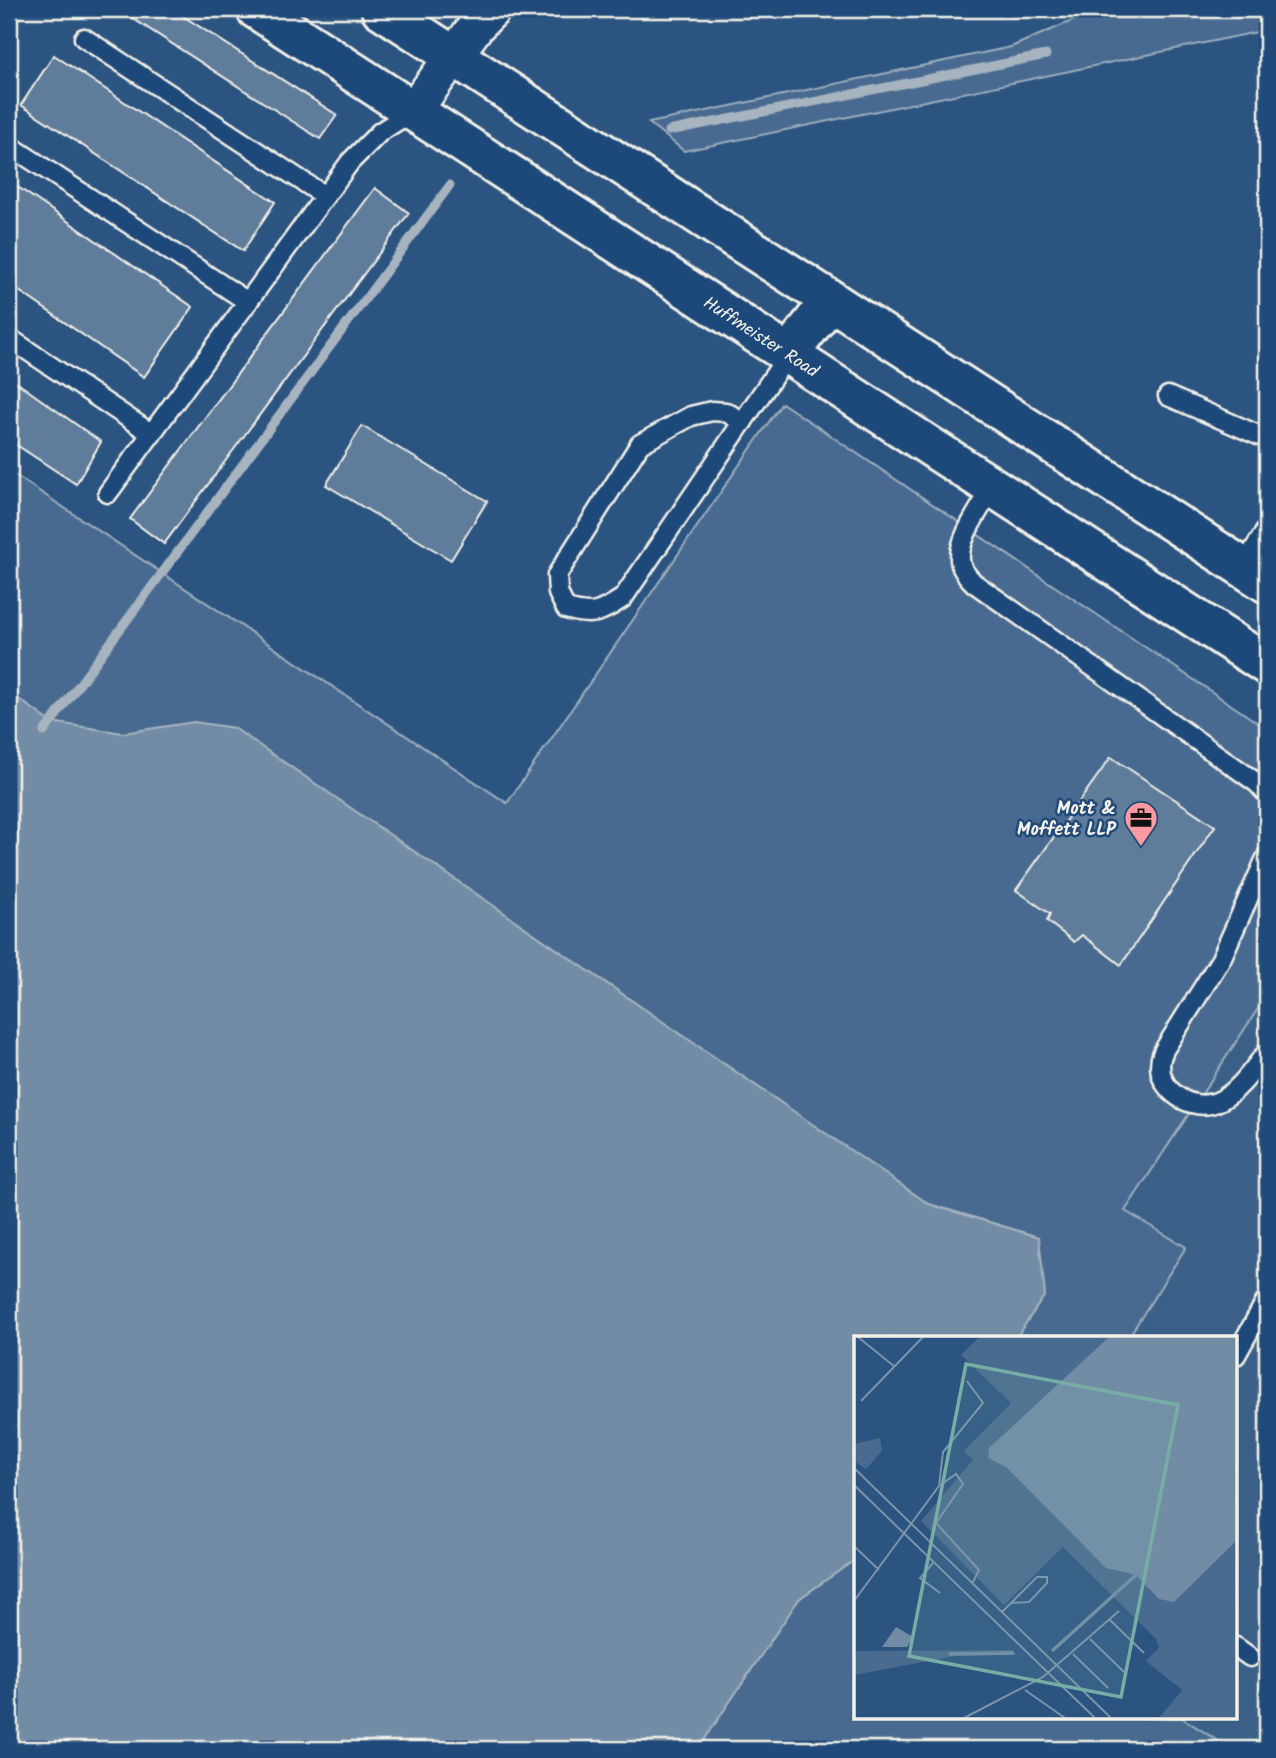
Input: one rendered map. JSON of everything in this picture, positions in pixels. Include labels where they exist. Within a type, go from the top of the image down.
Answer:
[{"type":"main road","name":"Huffmeister Road","points":[[256,9],[1267,665]]},
{"type":"main road","points":[[381,9],[1255,575]]},
{"type":"main road","points":[[788,355],[831,300]]},
{"type":"street","points":[[413,111],[476,26],[493,9]]},
{"type":"lane","points":[[84,38],[325,196]]},
{"type":"lane","points":[[108,494],[350,162],[380,132],[413,111]]},
{"type":"lane","points":[[12,147],[248,302]]},
{"type":"lane","points":[[9,338],[152,434]]},
{"type":"lane","points":[[743,422],[726,412],[691,416],[640,444],[557,575],[558,593],[566,609],[582,614],[600,613],[622,598],[743,422],[788,355]]},
{"type":"lane","points":[[1168,396],[1267,439]]},
{"type":"lane","points":[[993,487],[964,538],[960,563],[965,573],[974,583],[1258,783],[1267,794]]},
{"type":"lane","points":[[1255,575],[1267,529]]},
{"type":"lane","points":[[1267,856],[1221,960],[1164,1050],[1159,1067],[1161,1076],[1173,1093],[1186,1102],[1199,1106],[1208,1105],[1231,1093],[1267,1052]]},
{"type":"lane","points":[[1238,1351],[1267,1299]]},
{"type":"shaded area","points":[[1100,9],[1267,9],[1267,30],[684,151],[649,123],[1011,47]]},
{"type":"shaded area","points":[[782,403],[1267,729],[1267,995],[1125,1211],[1186,1247],[1129,1336],[854,1336],[854,1720],[1185,1720],[1231,1749],[9,1749],[9,471],[507,803]]},
{"type":"shaded area","points":[[9,692],[51,722],[123,733],[194,722],[234,728],[929,1204],[1039,1237],[1045,1295],[1017,1336],[854,1336],[854,1560],[799,1599],[698,1749],[9,1749]]},
{"type":"shaded area","points":[[1267,995],[1267,1749],[1231,1749],[1185,1720],[1238,1720],[1238,1336],[1129,1336],[1186,1247],[1125,1212]]},
{"type":"building","points":[[118,9],[172,9],[337,115],[320,139]]},
{"type":"building","points":[[54,55],[275,202],[243,251],[21,105]]},
{"type":"building","points":[[9,181],[193,307],[144,377],[9,284]]},
{"type":"building","points":[[375,188],[409,213],[164,544],[130,519]]},
{"type":"building","points":[[9,377],[101,442],[76,484],[9,440]]},
{"type":"building","points":[[362,426],[487,501],[451,560],[326,485]]},
{"type":"building","points":[[1111,757],[1215,826],[1121,965],[1082,935],[1074,942],[1047,921],[1050,914],[1016,890]]},
{"type":"waterway","points":[[669,131],[1046,55]]},
{"type":"waterway","points":[[44,732],[450,185]]},
{"type":"place","name":"Mott & Moffett LLP","points":[[1141,848]]}]
